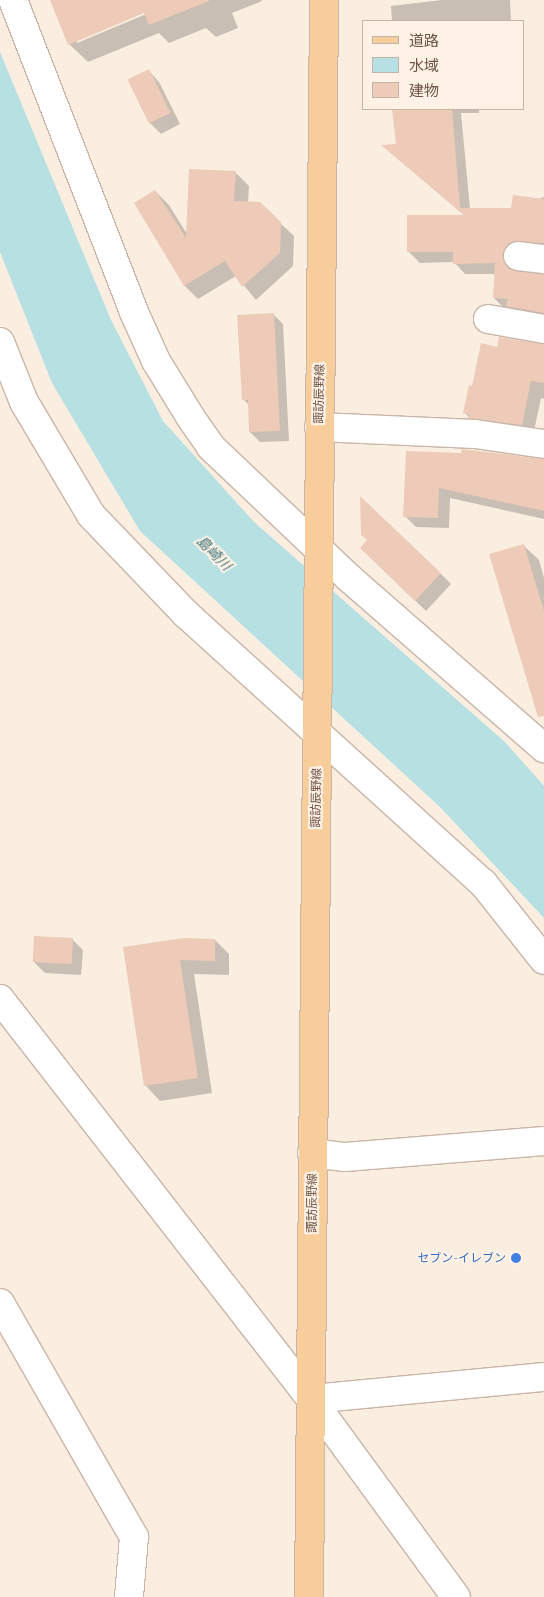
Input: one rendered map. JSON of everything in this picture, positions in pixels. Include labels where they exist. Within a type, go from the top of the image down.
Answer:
[{"type":"main road","name":"諏訪辰野線","points":[[309,1597],[324,0]]},
{"type":"street","points":[[13,0],[156,361],[212,448],[320,559],[544,748]]},
{"type":"street","points":[[488,319],[544,328]]},
{"type":"street","points":[[0,342],[24,402],[91,515],[186,614],[318,726],[484,883],[544,960]]},
{"type":"street","points":[[319,427],[475,434],[544,444]]},
{"type":"street","points":[[0,998],[311,1399],[456,1597]]},
{"type":"street","points":[[312,1153],[345,1157],[544,1141]]},
{"type":"street","points":[[0,1303],[134,1537],[129,1597]]},
{"type":"street","points":[[311,1399],[544,1377]]},
{"type":"water","name":"島崎川","points":[[0,52],[111,320],[163,421],[254,522],[505,742],[544,786],[544,918],[440,807],[140,531],[52,383],[0,252]]},
{"type":"building","points":[[50,0],[209,1],[149,25],[144,13],[68,45]]},
{"type":"building","points":[[149,69],[170,113],[149,124],[127,80]]},
{"type":"building","points":[[392,110],[452,110],[460,208],[511,208],[513,195],[544,199],[544,243],[512,242],[502,255],[509,269],[544,274],[544,313],[506,306],[508,299],[493,298],[495,263],[453,264],[453,252],[407,252],[407,215],[464,215],[381,145],[396,144]]},
{"type":"building","points":[[189,169],[236,171],[234,201],[260,202],[281,222],[280,253],[242,287],[225,261],[184,286],[134,203],[155,190],[186,238]]},
{"type":"building","points":[[274,313],[280,431],[249,432],[248,400],[242,400],[237,315]]},
{"type":"building","points":[[499,337],[544,344],[544,383],[531,381],[522,425],[468,418],[469,414],[463,413],[469,385],[472,386],[481,343],[497,347]]},
{"type":"building","points":[[462,449],[544,459],[544,511],[439,488],[438,518],[403,517],[406,451],[461,453]]},
{"type":"building","points":[[360,496],[441,573],[415,601],[360,548],[367,540],[361,535]]},
{"type":"building","points":[[524,544],[544,611],[544,716],[538,717],[489,554]]},
{"type":"building","points":[[34,936],[73,938],[72,964],[33,962]]},
{"type":"building","points":[[184,938],[215,939],[215,961],[180,960],[198,1078],[144,1086],[123,947]]},
{"type":"place","name":"セブン-イレブン","points":[[516,1258]]}]
